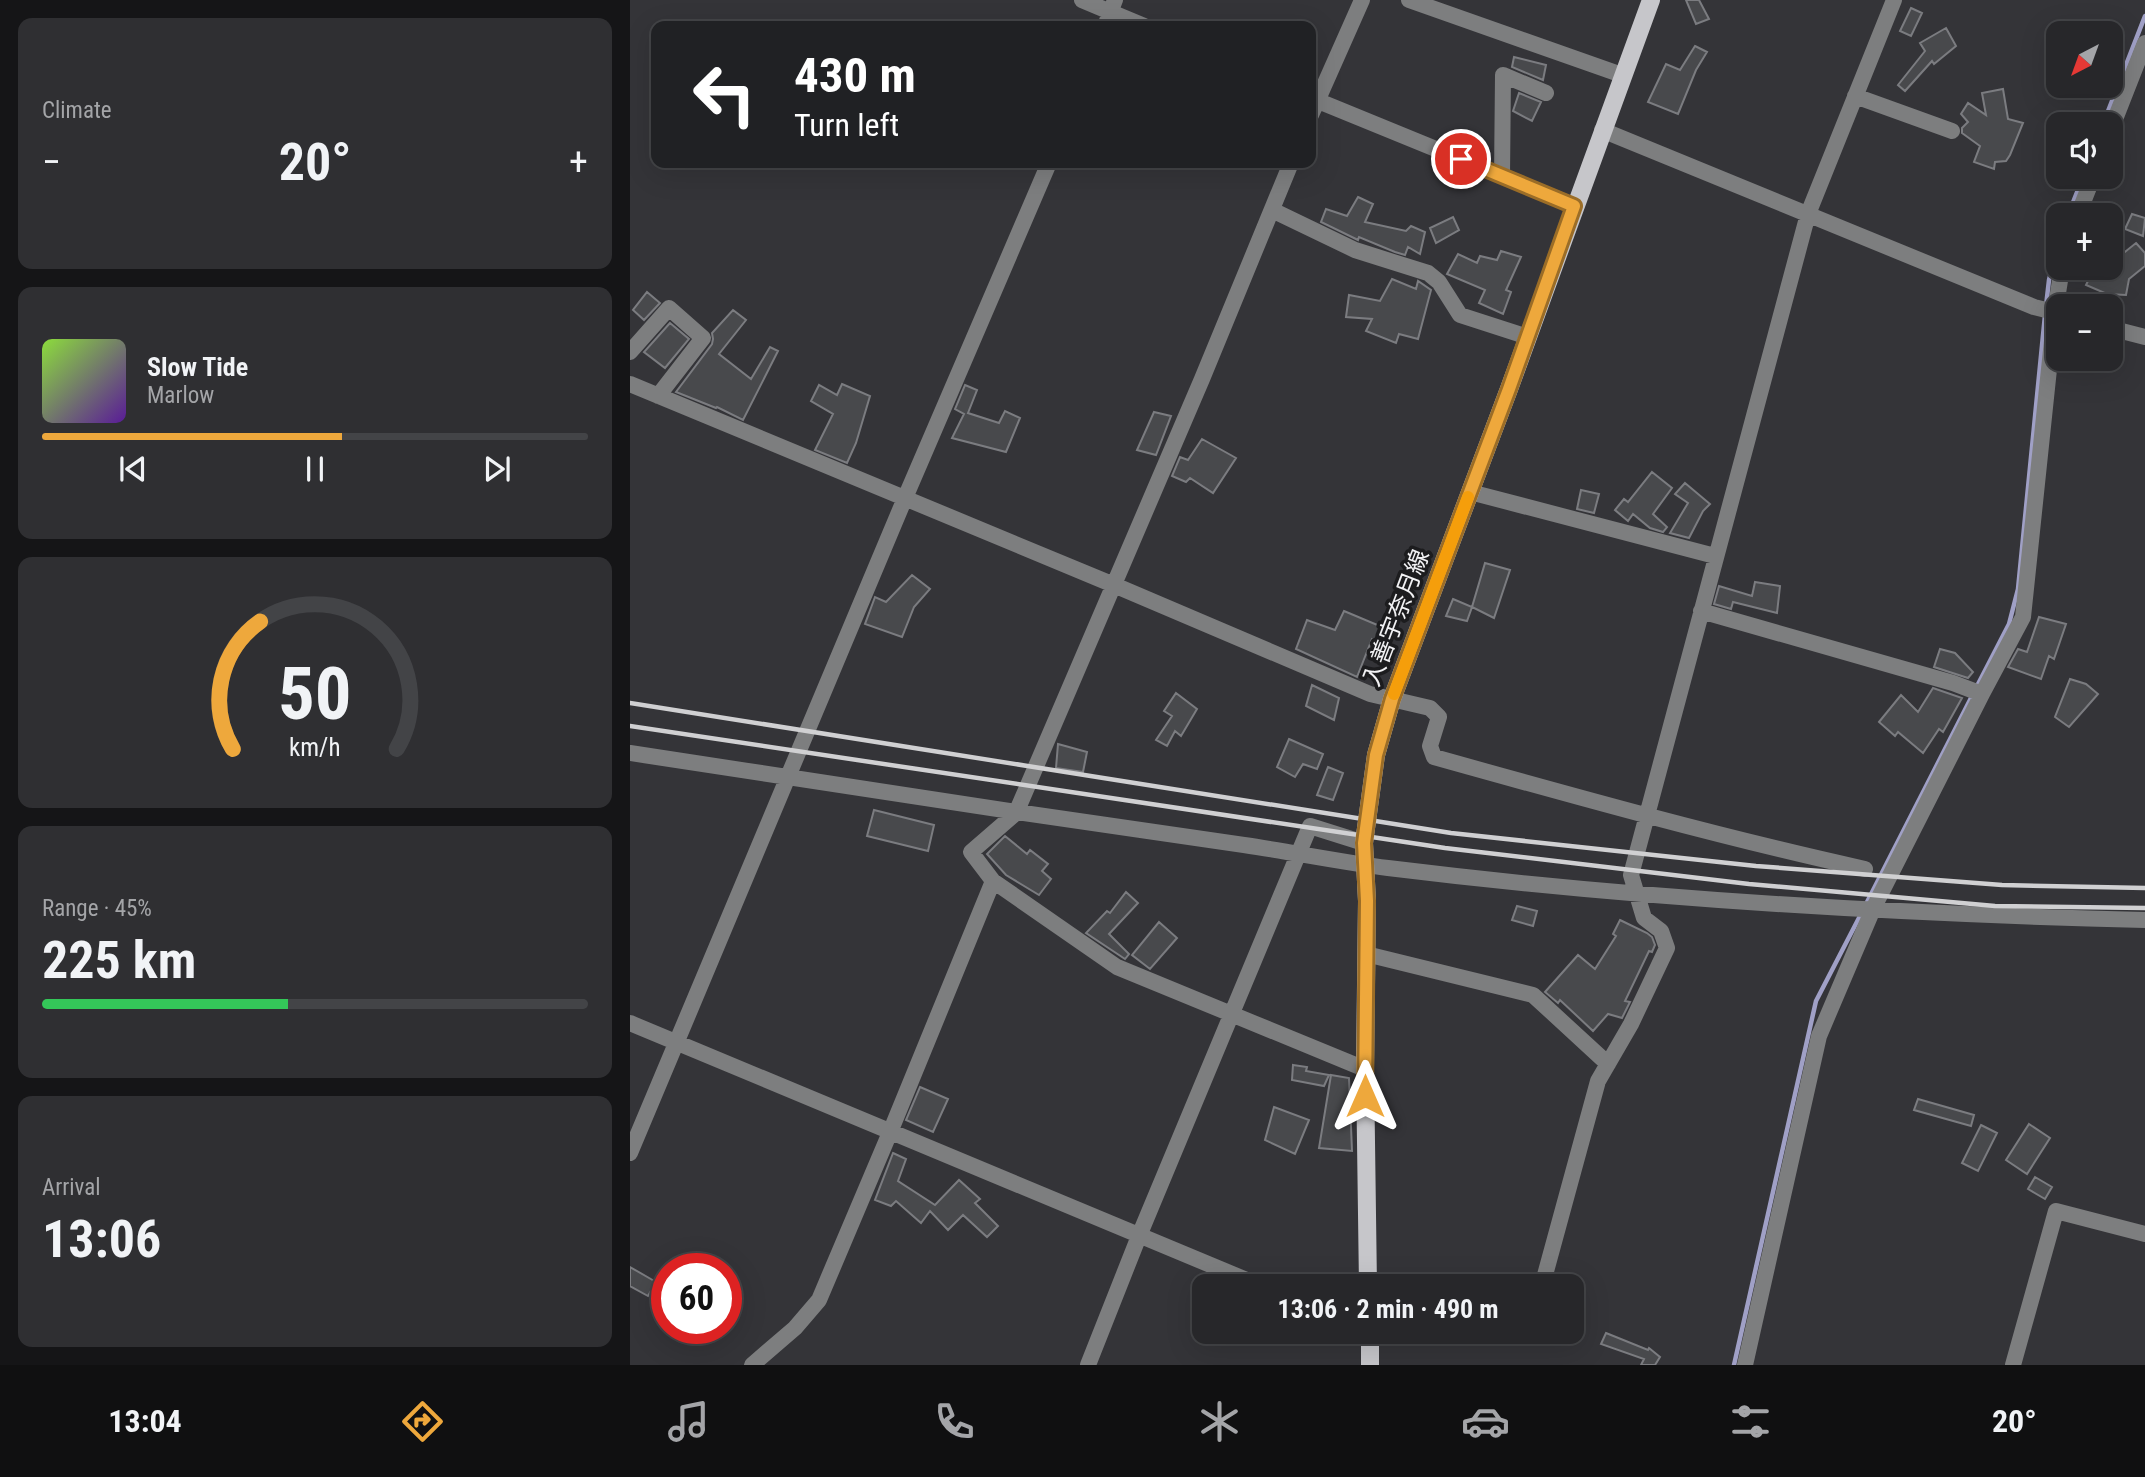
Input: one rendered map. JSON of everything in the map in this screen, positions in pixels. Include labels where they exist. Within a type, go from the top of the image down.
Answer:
[{"type":"main road","name":"入善宇奈月線","points":[[1368,1274],[1364,843],[1376,755],[1392,699],[1651,0]]},
{"type":"main road","points":[[1370,1344],[1370,1365]]},
{"type":"street","points":[[1082,0],[1131,21]]},
{"type":"street","points":[[1316,98],[1362,0]]},
{"type":"street","points":[[1409,0],[1622,75]]},
{"type":"street","points":[[1545,1274],[1598,1081],[1631,1024],[1667,948],[1661,931],[1644,918],[1631,875],[1808,214],[1894,0]]},
{"type":"street","points":[[2118,112],[2145,43]]},
{"type":"street","points":[[1502,176],[1503,75],[1546,93]]},
{"type":"street","points":[[1855,96],[1952,131]]},
{"type":"street","points":[[1316,105],[1574,206]]},
{"type":"street","points":[[1602,130],[2046,310]]},
{"type":"street","points":[[630,1153],[1047,168]]},
{"type":"street","points":[[1290,168],[1016,813],[971,852],[993,881],[1117,967],[1365,1069]]},
{"type":"street","points":[[1272,210],[1355,250],[1428,272],[1439,282],[1460,315],[1528,337]]},
{"type":"street","points":[[630,352],[668,308],[703,338],[658,396]]},
{"type":"street","points":[[2123,331],[2145,337]]},
{"type":"street","points":[[1745,1365],[1819,1036],[1873,909],[2023,617],[2051,371]]},
{"type":"street","points":[[630,384],[1370,694],[1430,708],[1439,717],[1430,746],[1434,757],[1646,817],[1763,847],[1865,869]]},
{"type":"street","points":[[1470,492],[1715,556]]},
{"type":"street","points":[[1701,611],[1953,683],[1982,694]]},
{"type":"street","points":[[630,752],[1016,813],[1365,864],[1637,894],[2045,918],[2145,920]]},
{"type":"street","points":[[1088,1365],[1310,825],[1364,843]]},
{"type":"street","points":[[752,1365],[795,1328],[819,1300],[993,881]]},
{"type":"street","points":[[1366,954],[1533,995],[1608,1063]]},
{"type":"street","points":[[630,1023],[1232,1274]]},
{"type":"street","points":[[2013,1365],[2056,1211],[2145,1234]]},
{"type":"building","points":[[1686,0],[1699,0],[1709,19],[1696,24]]},
{"type":"building","points":[[1911,8],[1922,13],[1911,36],[1900,31]]},
{"type":"building","points":[[1946,28],[1956,46],[1934,64],[1932,61],[1905,91],[1898,85],[1925,51],[1920,43]]},
{"type":"building","points":[[1695,46],[1707,52],[1696,70],[1678,114],[1648,102],[1666,64],[1680,70]]},
{"type":"building","points":[[1514,57],[1546,65],[1543,80],[1512,67]]},
{"type":"building","points":[[2003,89],[2008,119],[2023,123],[2010,155],[2006,161],[1995,162],[1994,169],[1974,162],[1980,146],[1962,133],[1962,128],[1968,122],[1961,114],[1968,103],[1986,115],[1982,93]]},
{"type":"building","points":[[1519,93],[1541,102],[1532,121],[1513,111]]},
{"type":"building","points":[[1358,197],[1373,204],[1365,222],[1406,231],[1411,226],[1425,232],[1420,254],[1408,247],[1405,255],[1395,252],[1359,237],[1358,240],[1321,222],[1326,209],[1347,216]]},
{"type":"building","points":[[2132,214],[2145,218],[2143,236],[2125,229]]},
{"type":"building","points":[[1453,217],[1459,230],[1436,243],[1430,228]]},
{"type":"building","points":[[2136,243],[2145,253],[2145,266],[2129,279],[2126,295],[2107,294],[2086,285],[2088,280],[2123,280],[2123,254]]},
{"type":"building","points":[[1501,251],[1521,257],[1506,290],[1511,292],[1503,314],[1479,303],[1485,290],[1447,274],[1458,254],[1477,263],[1480,256],[1497,260]]},
{"type":"building","points":[[1392,279],[1416,289],[1418,281],[1431,290],[1418,339],[1399,334],[1396,343],[1366,331],[1372,319],[1346,317],[1349,295],[1380,301]]},
{"type":"building","points":[[647,292],[660,303],[644,320],[633,310]]},
{"type":"building","points":[[733,310],[746,320],[719,354],[751,379],[770,347],[778,351],[743,420],[676,392],[712,344],[712,333]]},
{"type":"building","points":[[670,323],[689,339],[665,368],[644,352]]},
{"type":"building","points":[[842,384],[870,396],[847,463],[815,450],[833,414],[811,401],[819,385],[837,395]]},
{"type":"building","points":[[965,385],[977,390],[968,413],[999,423],[1005,411],[1020,418],[1006,452],[952,438],[964,414],[955,409]]},
{"type":"building","points":[[1154,412],[1171,416],[1156,455],[1137,450]]},
{"type":"building","points":[[1202,439],[1236,458],[1213,493],[1190,478],[1186,482],[1172,476],[1180,457],[1188,460]]},
{"type":"building","points":[[1652,472],[1672,488],[1653,514],[1667,527],[1663,532],[1650,528],[1633,514],[1628,521],[1615,510],[1624,499],[1628,502]]},
{"type":"building","points":[[1685,483],[1710,504],[1703,511],[1689,538],[1670,533],[1688,503],[1675,494]]},
{"type":"building","points":[[1581,490],[1599,494],[1594,513],[1577,509]]},
{"type":"building","points":[[1485,563],[1510,570],[1494,618],[1472,607]]},
{"type":"building","points":[[912,575],[930,589],[914,607],[902,637],[865,624],[875,597],[886,602]]},
{"type":"building","points":[[1755,582],[1780,586],[1777,613],[1733,602],[1731,609],[1714,604],[1719,586],[1752,596]]},
{"type":"building","points":[[1453,599],[1472,607],[1467,621],[1446,616]]},
{"type":"building","points":[[1344,611],[1387,629],[1381,643],[1372,639],[1357,677],[1296,649],[1307,620],[1335,630]]},
{"type":"building","points":[[2039,617],[2066,624],[2054,659],[2049,656],[2041,679],[2008,667],[2018,649],[2027,652]]},
{"type":"building","points":[[1940,649],[1955,653],[1973,672],[1968,678],[1934,667]]},
{"type":"building","points":[[2070,679],[2086,684],[2098,694],[2069,727],[2055,717]]},
{"type":"building","points":[[1312,685],[1339,698],[1334,720],[1306,706]]},
{"type":"building","points":[[1933,688],[1962,698],[1943,732],[1939,729],[1923,753],[1898,732],[1895,736],[1879,722],[1901,695],[1918,712]]},
{"type":"building","points":[[1176,693],[1197,709],[1181,736],[1175,731],[1167,746],[1156,740],[1172,716],[1164,711]]},
{"type":"building","points":[[1289,739],[1323,754],[1317,769],[1303,764],[1295,777],[1277,767]]},
{"type":"building","points":[[1058,744],[1087,752],[1083,772],[1056,768]]},
{"type":"building","points":[[1328,767],[1343,773],[1333,800],[1317,795]]},
{"type":"building","points":[[874,810],[934,825],[928,851],[867,836]]},
{"type":"building","points":[[1005,836],[1027,854],[1030,850],[1048,864],[1042,871],[1051,879],[1039,895],[1006,875],[987,854]]},
{"type":"building","points":[[1126,892],[1138,903],[1109,934],[1129,954],[1125,959],[1086,933],[1107,911],[1110,913]]},
{"type":"building","points":[[1517,906],[1537,911],[1533,926],[1512,920]]},
{"type":"building","points":[[1620,920],[1647,933],[1655,945],[1652,952],[1649,951],[1625,1001],[1630,1002],[1622,1018],[1608,1014],[1593,1031],[1560,1000],[1558,1003],[1545,992],[1578,955],[1595,969],[1616,936],[1613,934]]},
{"type":"building","points":[[1159,922],[1177,938],[1150,969],[1132,955]]},
{"type":"building","points":[[1293,1065],[1307,1067],[1306,1071],[1329,1075],[1324,1086],[1292,1080]]},
{"type":"building","points":[[1331,1075],[1349,1078],[1352,1151],[1319,1148]]},
{"type":"building","points":[[920,1087],[948,1099],[933,1132],[906,1120]]},
{"type":"building","points":[[1918,1099],[1974,1115],[1971,1126],[1914,1110]]},
{"type":"building","points":[[1274,1107],[1309,1120],[1295,1154],[1265,1140]]},
{"type":"building","points":[[2029,1124],[2050,1138],[2027,1174],[2006,1160]]},
{"type":"building","points":[[1981,1125],[1997,1133],[1978,1171],[1962,1163]]},
{"type":"building","points":[[893,1153],[906,1159],[898,1181],[935,1205],[959,1180],[980,1199],[975,1203],[998,1226],[987,1237],[963,1215],[948,1230],[930,1211],[921,1223],[896,1201],[891,1206],[875,1200]]},
{"type":"building","points":[[2035,1177],[2052,1187],[2045,1199],[2028,1189]]},
{"type":"building","points":[[630,1267],[651,1279],[648,1296],[630,1286]]},
{"type":"building","points":[[1606,1333],[1648,1350],[1649,1348],[1660,1357],[1655,1365],[1641,1365],[1644,1359],[1601,1344]]},
{"type":"waterway","points":[[2108,112],[2145,16]]},
{"type":"waterway","points":[[2073,203],[2078,189]]},
{"type":"waterway","points":[[2047,294],[2049,280]]},
{"type":"waterway","points":[[1976,688],[2009,624],[2018,589],[2045,315]]},
{"type":"waterway","points":[[1865,906],[1972,696]]},
{"type":"waterway","points":[[1734,1365],[1816,1001],[1861,914]]},
{"type":"railway","points":[[630,703],[1451,833],[1756,866],[2002,885],[2145,888]]},
{"type":"railway","points":[[630,726],[1445,848],[1749,884],[1995,906],[2145,908]]},
{"type":"slow traffic","points":[[1394,694],[1468,497]]},
{"type":"route","points":[[1365,1096],[1367,901],[1364,843],[1376,755],[1392,699],[1509,389],[1574,206],[1461,159]]}]
